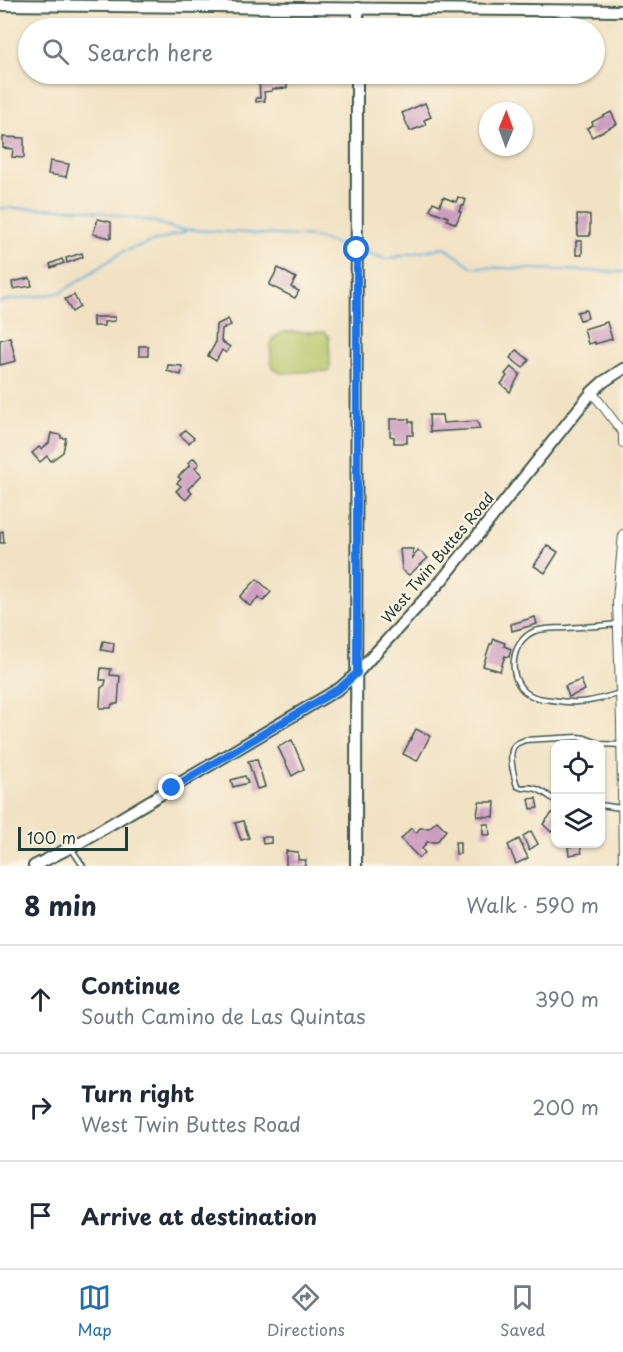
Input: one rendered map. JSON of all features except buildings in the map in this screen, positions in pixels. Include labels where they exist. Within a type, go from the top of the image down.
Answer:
[{"type":"street","points":[[0,5],[623,11]]},
{"type":"street","points":[[358,8],[358,18]]},
{"type":"street","points":[[356,866],[357,84]]},
{"type":"street","name":"West Twin Buttes Road","points":[[34,866],[71,847],[340,688],[357,673],[442,580],[592,392],[623,369]]},
{"type":"street","points":[[592,392],[623,433],[623,442]]},
{"type":"street","points":[[623,534],[617,600],[623,866]]},
{"type":"lane","points":[[618,624],[544,629],[532,632],[519,646],[513,667],[519,685],[530,695],[540,699],[581,703],[620,693]]},
{"type":"lane","points":[[551,798],[536,788],[518,786],[512,771],[513,748],[517,743],[525,740],[578,737],[601,744],[621,745]]},
{"type":"lane","points":[[605,806],[622,808]]},
{"type":"lane","points":[[71,847],[83,866]]},
{"type":"green space","points":[[283,332],[324,332],[329,337],[330,366],[328,372],[281,373],[272,368],[270,344],[272,339]]},
{"type":"waterway","points":[[0,208],[82,209],[155,222],[176,229],[314,237],[353,249]]},
{"type":"waterway","points":[[0,303],[60,293],[124,251],[187,231]]},
{"type":"waterway","points":[[361,251],[386,259],[444,247],[472,267],[623,272]]},
{"type":"route","points":[[172,788],[340,688],[357,673],[357,250]]}]
